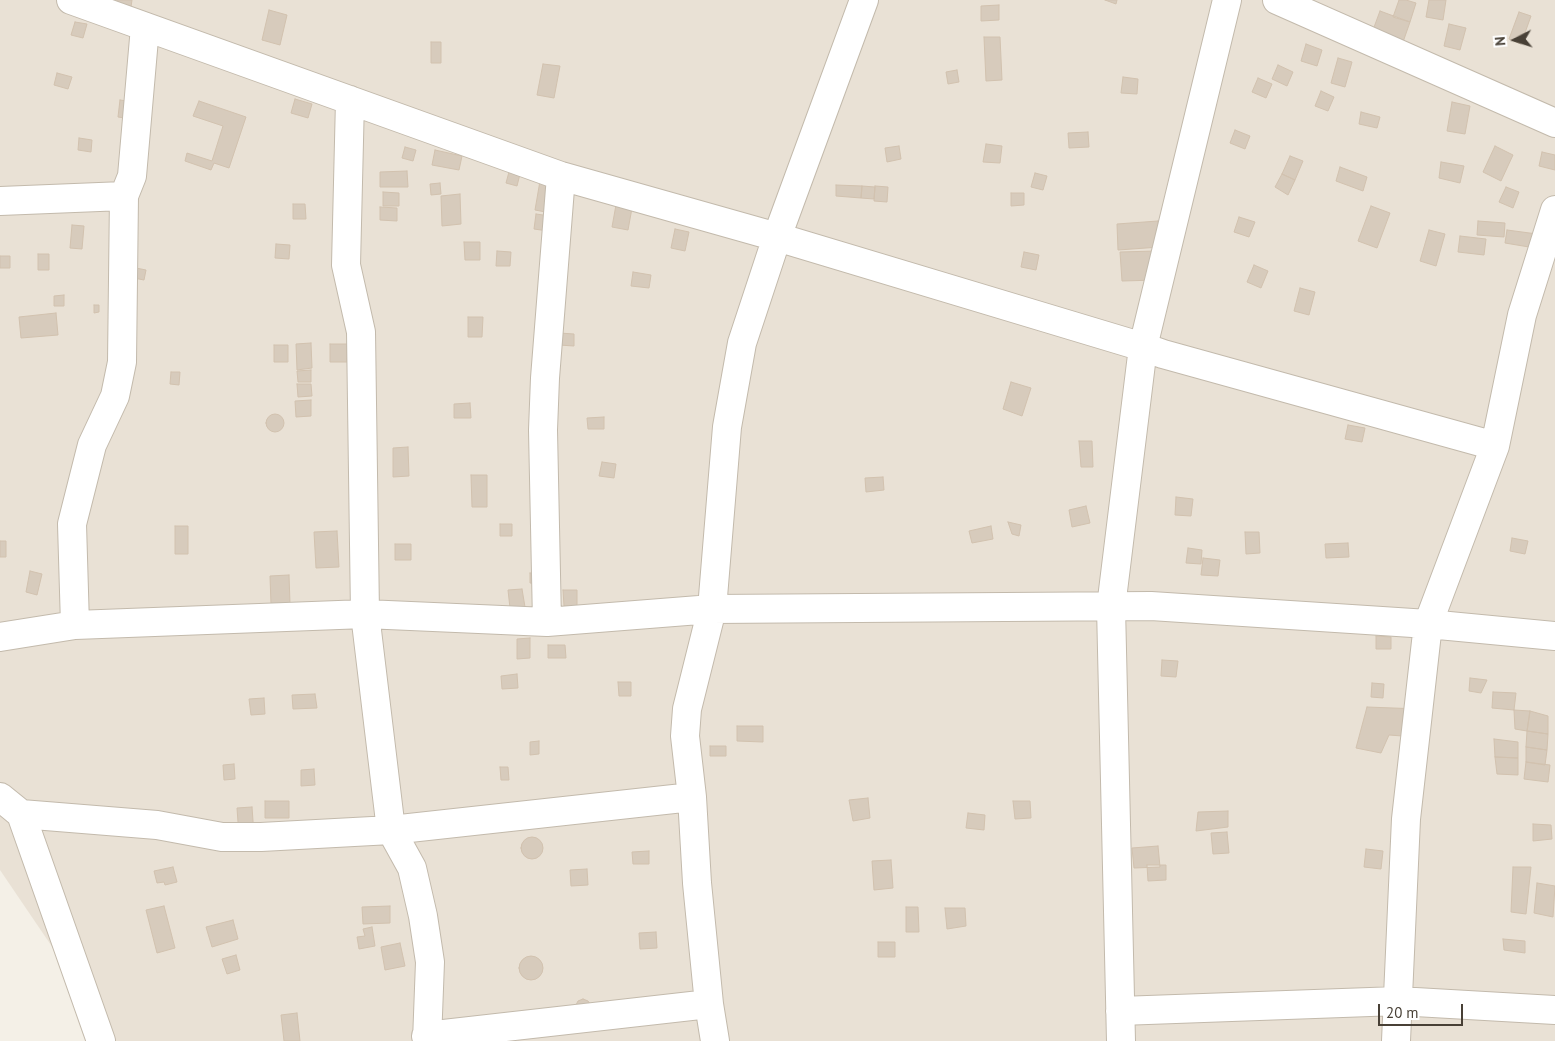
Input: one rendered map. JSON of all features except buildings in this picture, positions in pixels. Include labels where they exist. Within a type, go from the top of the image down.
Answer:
[{"type":"street","points":[[71,0],[561,176],[777,237],[1143,346],[1164,354],[1495,446]]},
{"type":"street","points":[[715,1041],[709,1004],[697,883],[692,797],[685,736],[687,709],[712,609],[727,427],[742,343],[777,237],[864,0]]},
{"type":"street","points":[[1121,1041],[1111,607],[1143,346],[1227,0]]},
{"type":"street","points":[[1277,0],[1555,123]]},
{"type":"street","points":[[75,625],[72,524],[92,445],[115,396],[122,362],[124,196],[132,176],[145,27]]},
{"type":"street","points":[[350,100],[346,264],[361,332],[365,614],[391,830],[412,868],[423,916],[430,962],[426,1039],[709,1004]]},
{"type":"street","points":[[547,622],[543,430],[545,378],[561,176]]},
{"type":"street","points":[[0,200],[124,196]]},
{"type":"street","points":[[1396,1041],[1406,819],[1428,624],[1495,446],[1522,315],[1555,210]]},
{"type":"street","points":[[0,638],[75,625],[365,614],[547,622],[712,609],[1151,606],[1428,624],[1555,636]]},
{"type":"street","points":[[0,797],[21,814],[100,1041]]},
{"type":"street","points":[[21,814],[156,825],[222,837],[240,838],[391,830],[692,797]]},
{"type":"street","points":[[1120,1011],[1398,1001],[1555,1010]]},
{"type":"shaded area","points":[[0,0],[1555,0],[1555,1041],[116,1041],[0,870]]}]
